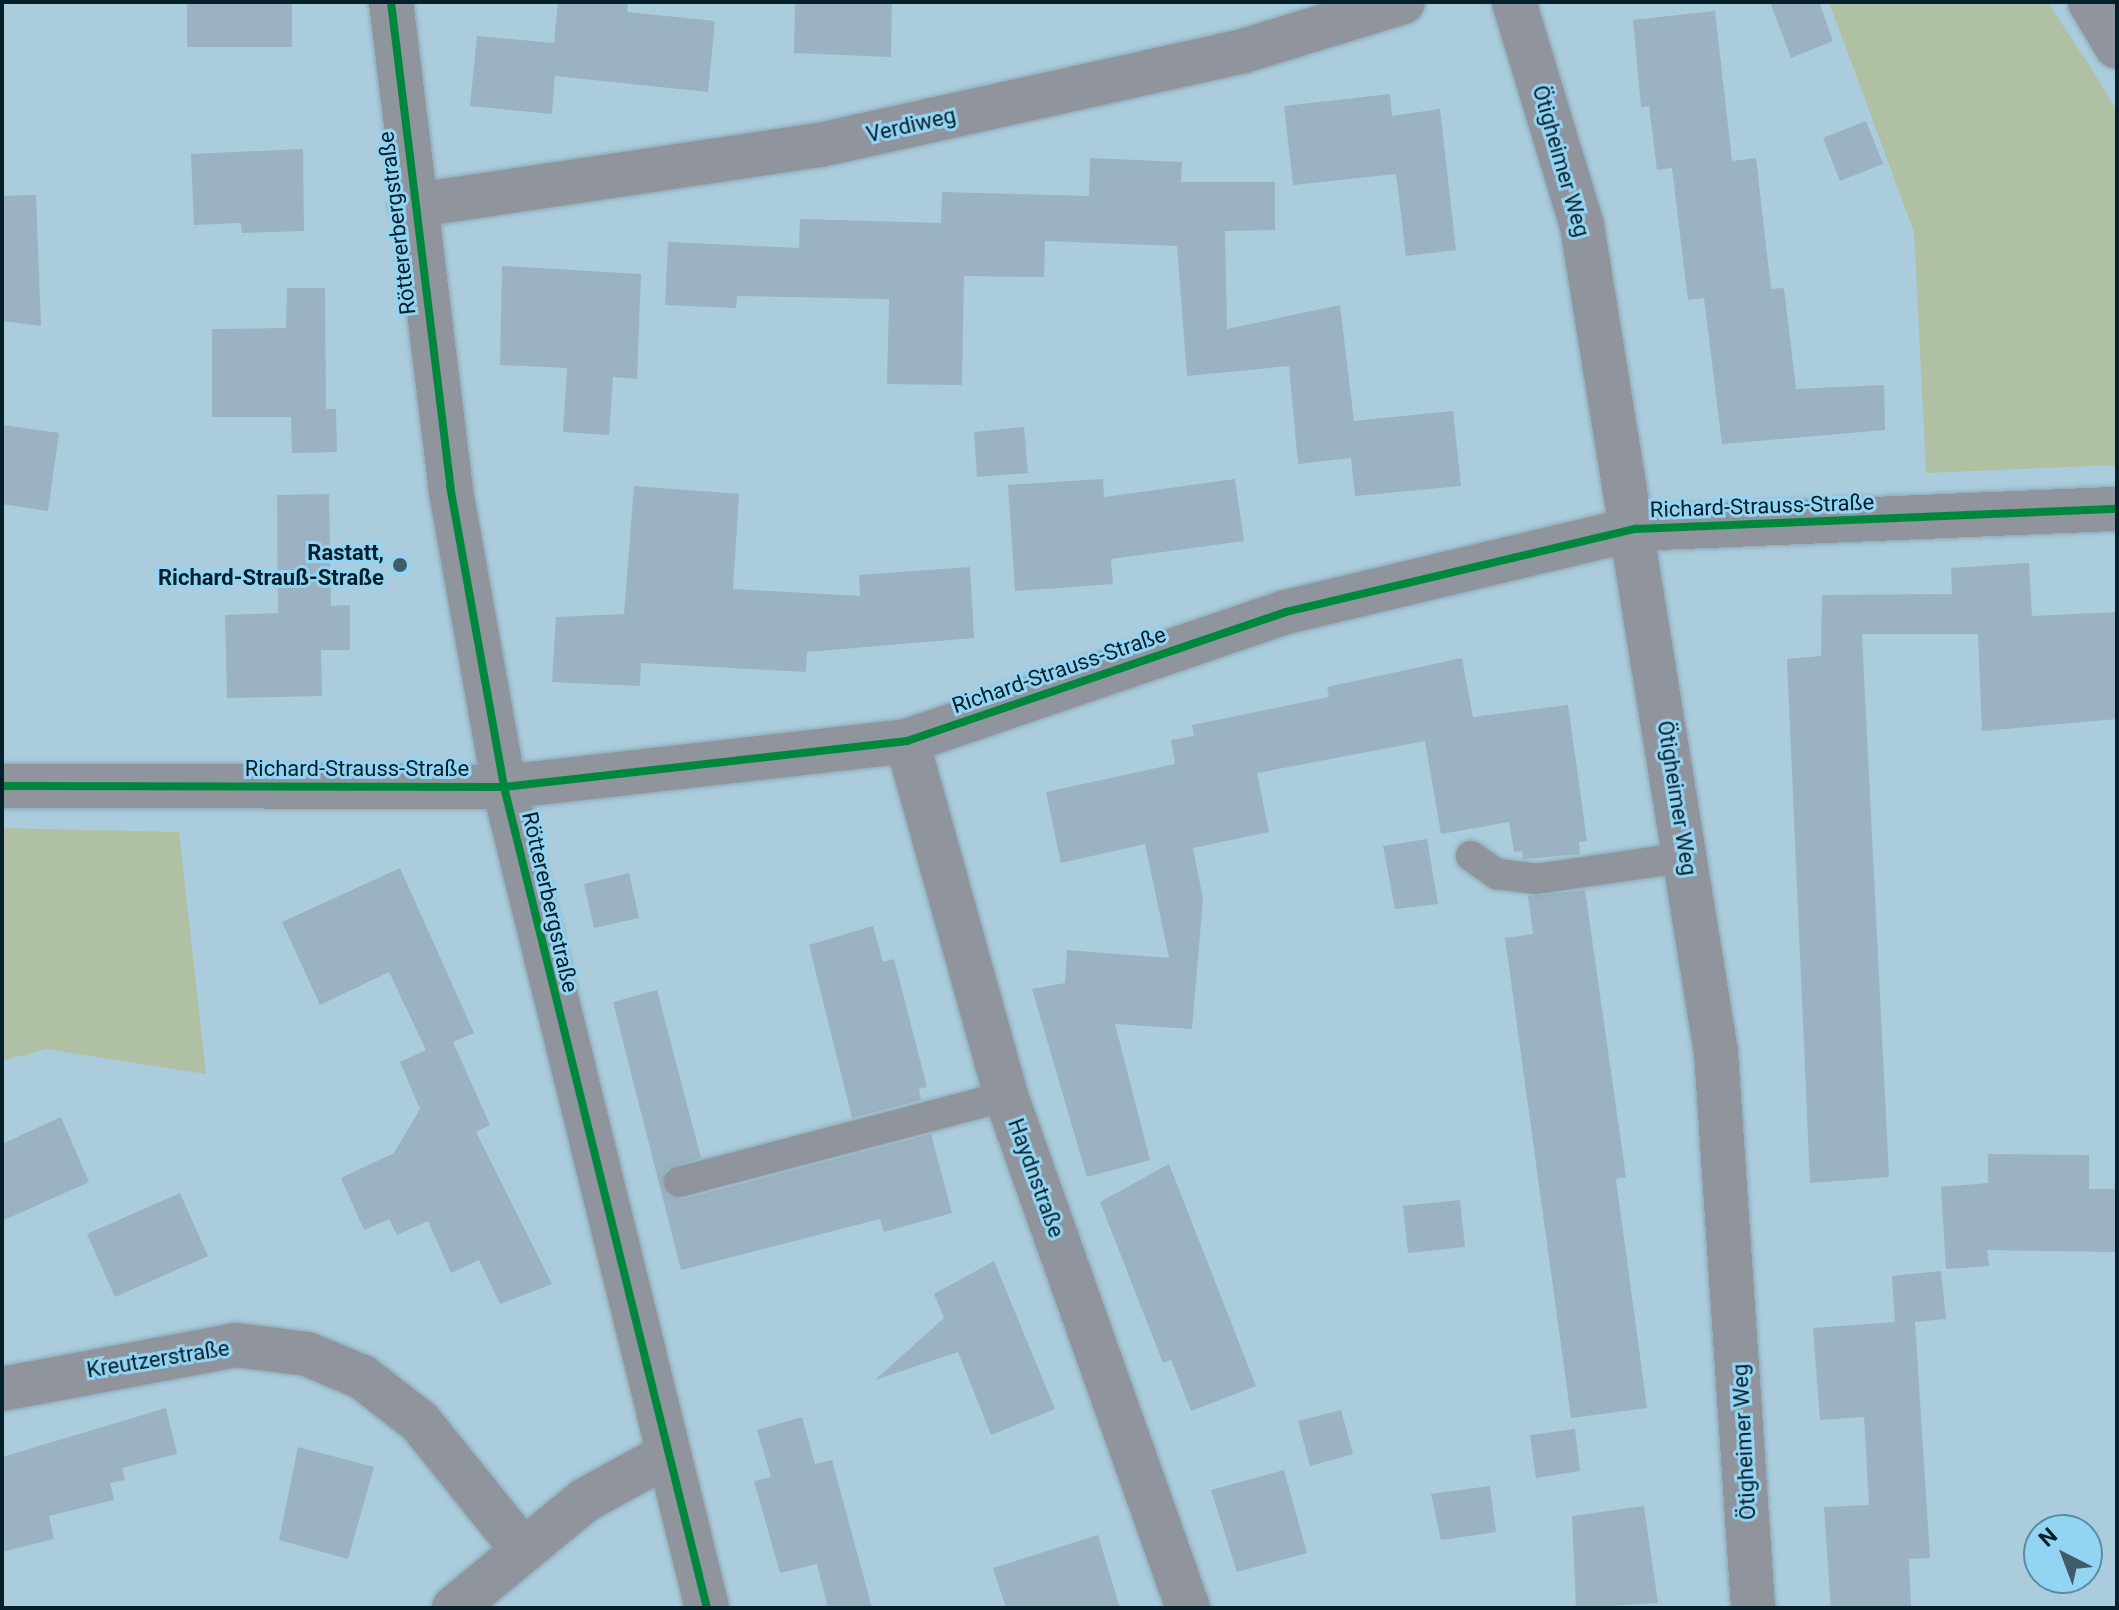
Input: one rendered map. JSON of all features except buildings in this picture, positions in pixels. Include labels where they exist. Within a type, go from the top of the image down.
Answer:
[{"type":"street","name":"Röttererbergstraße","points":[[391,2],[411,206],[504,787],[664,1457],[707,1608]]},
{"type":"street","name":"Verdiweg","points":[[411,206],[820,145],[1243,51],[1403,2]]},
{"type":"street","name":"Ötigheimer Weg","points":[[1514,2],[1582,226],[1635,529],[1716,1052],[1753,1608]]},
{"type":"street","points":[[2090,2],[2117,47]]},
{"type":"street","name":"Richard-Strauss-Straße","points":[[2,786],[504,787],[907,741],[1286,612],[1635,529],[2117,509]]},
{"type":"street","name":"Haydnstraße","points":[[907,741],[1006,1096],[1188,1608]]},
{"type":"street","name":"Kreutzerstraße","points":[[2,1389],[236,1345],[307,1354],[362,1377],[420,1422],[522,1549]]},
{"type":"street","points":[[454,1608],[585,1500],[664,1457]]},
{"type":"lane","points":[[1471,856],[1497,874],[1536,879],[1686,857]]},
{"type":"lane","points":[[679,1182],[1006,1096]]},
{"type":"green space","points":[[1829,2],[2048,2],[2094,73],[2117,111],[2117,465],[1926,473],[1914,232]]},
{"type":"green space","points":[[2,828],[179,832],[206,1074],[46,1049],[2,1061]]},
{"type":"cycle path","points":[[391,2],[450,486],[504,787],[707,1608]]},
{"type":"cycle path","points":[[2,786],[504,787],[907,741],[1286,612],[1635,529],[2117,509]]},
{"type":"place","name":"Rastatt, Richard-Strauß-Straße","points":[[400,565]]}]
